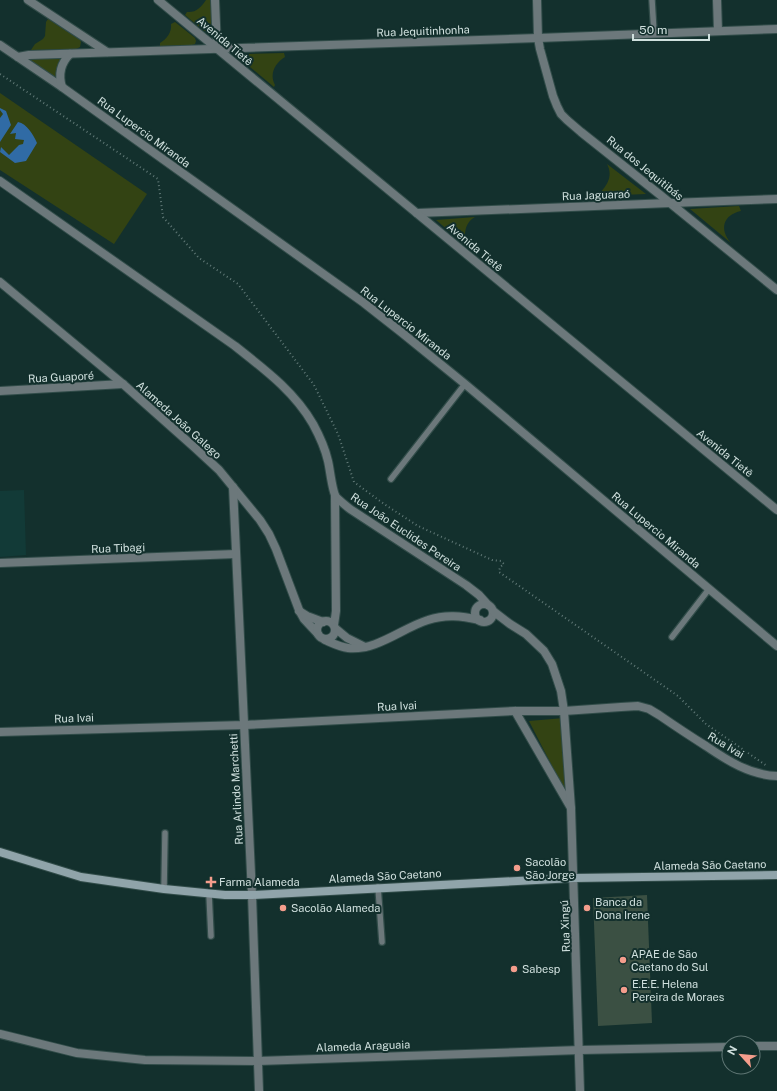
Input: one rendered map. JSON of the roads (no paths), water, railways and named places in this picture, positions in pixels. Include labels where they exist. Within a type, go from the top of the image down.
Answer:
[{"type":"main road","name":"Alameda São Caetano","points":[[0,852],[80,877],[164,890],[225,895],[252,895],[378,887],[574,878],[777,875]]},
{"type":"street","points":[[28,0],[107,52]]},
{"type":"street","name":"Avenida Tietê","points":[[158,0],[777,510]]},
{"type":"street","points":[[215,0],[217,49]]},
{"type":"street","name":"Rua dos Jequitibás","points":[[537,0],[538,38],[540,49],[553,96],[561,114],[581,132],[777,290]]},
{"type":"street","points":[[717,0],[718,31]]},
{"type":"street","name":"Rua Jequitinhonha","points":[[18,57],[29,54],[70,54],[538,38],[777,28]]},
{"type":"street","name":"Rua Lupercio Miranda","points":[[0,45],[62,87],[364,303],[465,384],[777,646]]},
{"type":"street","points":[[62,87],[60,75],[61,69],[66,58],[70,54]]},
{"type":"street","points":[[0,181],[235,346],[267,371],[291,394],[313,424],[322,442],[328,460],[335,496],[336,606],[330,624]]},
{"type":"street","name":"Rua Jaguaraó","points":[[417,213],[777,199]]},
{"type":"street","name":"Alameda João Galego","points":[[0,282],[123,384],[219,470],[260,520],[269,534],[299,610],[308,624],[322,639],[341,647],[365,647],[384,641],[427,620],[447,616],[461,616],[510,624]]},
{"type":"street","name":"Rua Guaporé","points":[[0,392],[123,384]]},
{"type":"street","name":"Rua Arlindo Marchetti","points":[[234,487],[259,1091]]},
{"type":"street","name":"Rua João Euclides Pereira","points":[[335,496],[350,509],[466,585],[479,595],[490,608]]},
{"type":"street","name":"Rua Tibagi","points":[[0,562],[236,554]]},
{"type":"street","name":"Rua João Euclides Pereira","points":[[466,585],[477,608]]},
{"type":"street","name":"Alameda João Galego","points":[[461,616],[468,614],[482,604],[490,608],[510,624],[526,634],[544,651],[552,664],[561,691],[564,711]]},
{"type":"street","points":[[477,608],[476,615],[484,620],[492,616],[490,608]]},
{"type":"street","points":[[299,610],[307,616],[330,624],[347,638],[365,647]]},
{"type":"street","points":[[318,634],[317,628],[319,625],[330,624]]},
{"type":"street","points":[[325,640],[328,640],[334,636],[336,631],[330,624]]},
{"type":"street","name":"Rua Ivai","points":[[0,732],[244,725],[515,711],[564,711],[638,706],[649,710],[729,761],[748,770],[769,776],[776,776]]},
{"type":"street","name":"Rua Xingú","points":[[515,711],[571,808]]},
{"type":"street","name":"Rua Xingú","points":[[564,711],[574,878],[580,1091]]},
{"type":"street","name":"Alameda Araguaia","points":[[0,1034],[77,1053],[145,1060],[258,1061],[580,1050],[721,1047]]},
{"type":"street","points":[[761,1046],[777,1046]]},
{"type":"lane","points":[[652,0],[654,33]]},
{"type":"lane","points":[[392,479],[465,384]]},
{"type":"lane","points":[[672,637],[709,589]]},
{"type":"lane","points":[[164,890],[165,833]]},
{"type":"lane","points":[[378,887],[382,942]]},
{"type":"lane","points":[[208,894],[211,936]]},
{"type":"water","points":[[0,108],[6,111],[11,125],[0,142],[0,118],[3,114]]},
{"type":"water","points":[[18,122],[27,127],[37,143],[26,161],[15,163],[0,152],[1,147],[9,155],[19,145],[23,144],[24,140],[15,139],[16,133],[10,134]]},
{"type":"place","name":"Sacolão São Jorge","points":[[517,868]]},
{"type":"place","name":"Farma Alameda","points":[[211,882]]},
{"type":"place","name":"Sacolão Alameda","points":[[283,908]]},
{"type":"place","name":"Banca da Dona Irene","points":[[587,908]]},
{"type":"place","name":"APAE de São Caetano do Sul","points":[[623,960]]},
{"type":"place","name":"Sabesp","points":[[514,969]]},
{"type":"place","name":"E.E.E. Helena Pereira de Moraes","points":[[624,990]]}]
